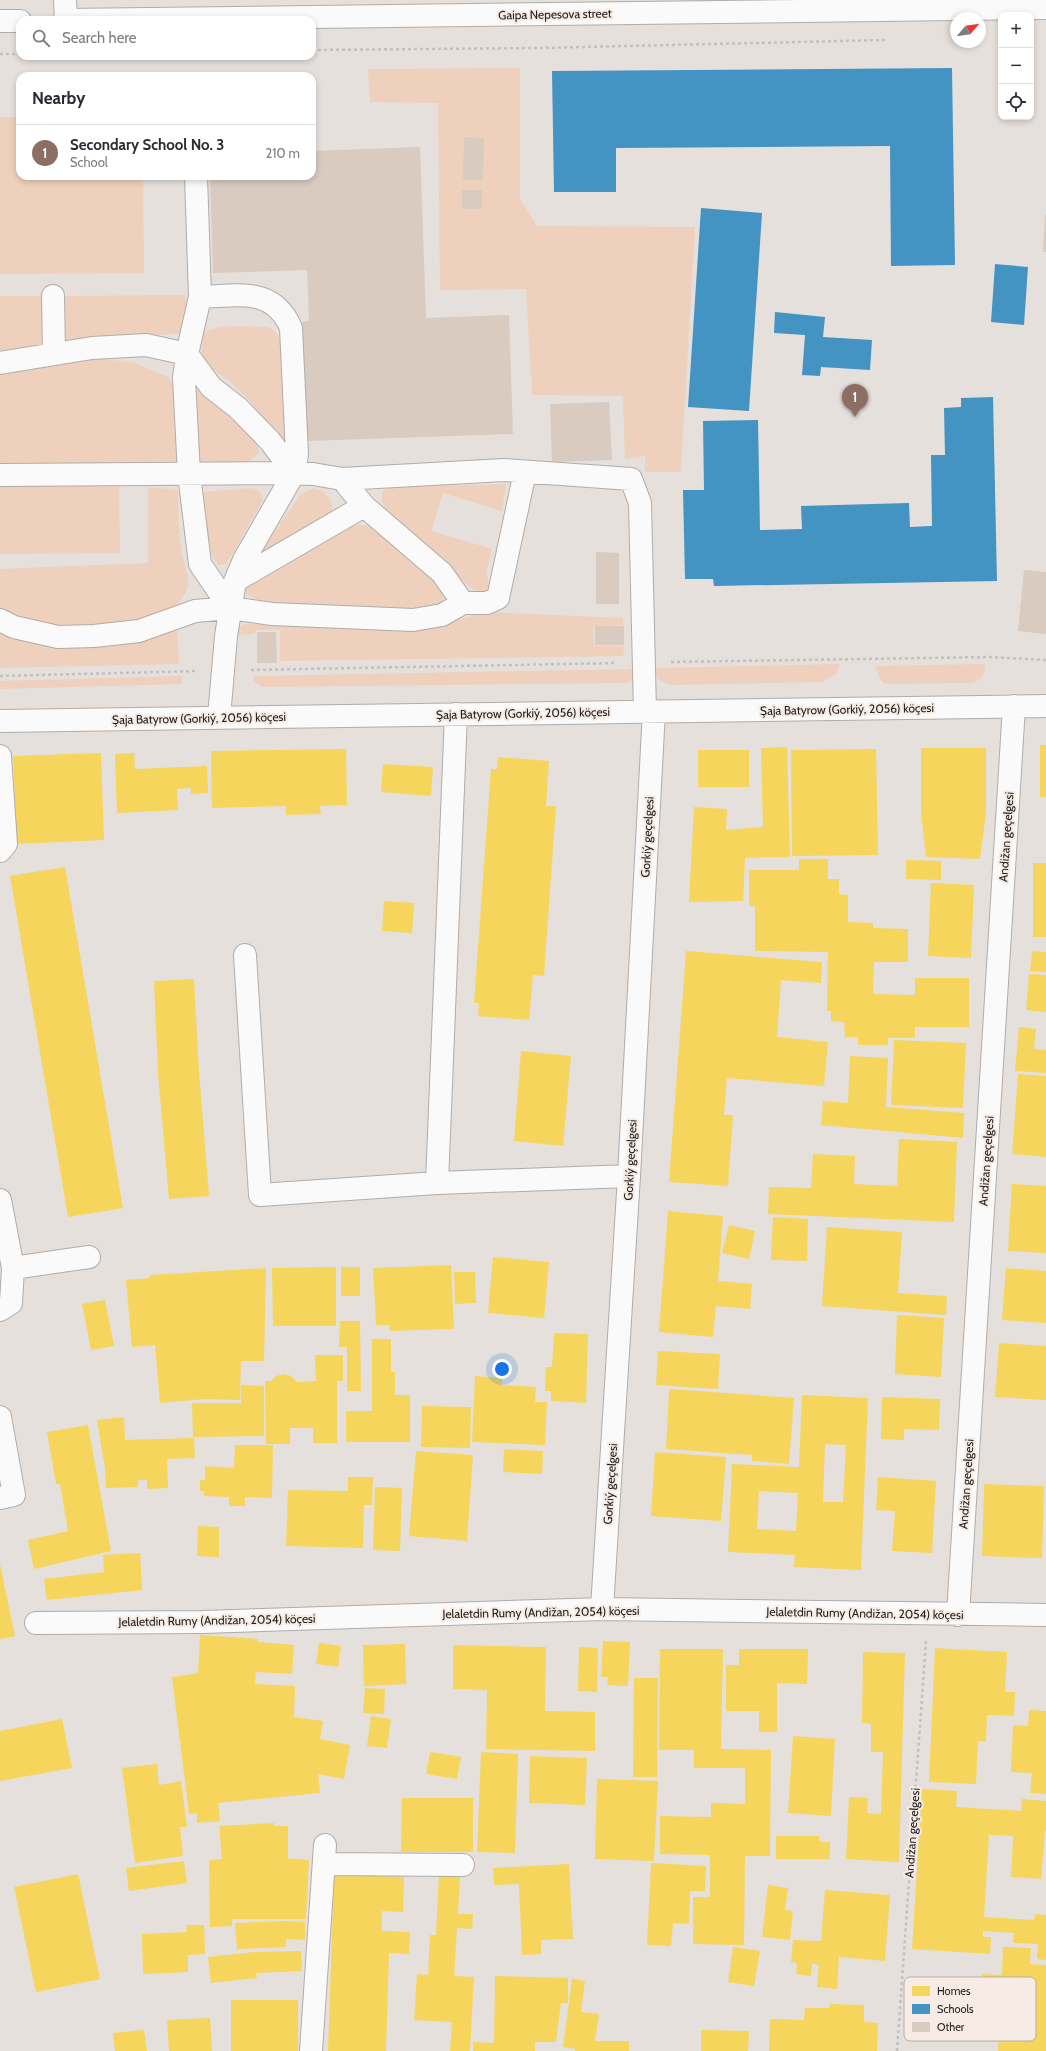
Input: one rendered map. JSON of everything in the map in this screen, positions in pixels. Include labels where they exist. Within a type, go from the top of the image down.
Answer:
[{"type":"street","points":[[65,0],[65,16]]},
{"type":"street","name":"Gaipa Nepesova street","points":[[263,16],[757,6],[1046,8]]},
{"type":"street","points":[[0,21],[16,21]]},
{"type":"street","points":[[196,180],[200,297],[187,354],[184,378],[189,474],[200,564],[230,608]]},
{"type":"street","points":[[53,296],[54,353]]},
{"type":"street","points":[[200,297],[256,296],[274,305],[285,315],[291,328],[297,454],[294,473],[244,560],[235,581],[230,608],[223,671],[220,717]]},
{"type":"street","points":[[0,363],[92,348],[146,345],[187,354],[211,387],[238,408],[270,440],[294,473]]},
{"type":"street","points":[[0,475],[294,473],[313,474],[342,479],[504,470],[525,472],[498,598],[487,603],[463,603],[442,615],[413,620],[272,614],[230,608],[195,610],[139,631],[94,636],[58,637],[14,627],[0,620]]},
{"type":"street","name":"Gorkiý geçelgesi","points":[[525,472],[631,479],[640,503],[644,662],[650,711],[629,1176],[602,1609]]},
{"type":"street","points":[[342,479],[364,506],[442,573],[463,603]]},
{"type":"street","points":[[235,581],[364,506]]},
{"type":"street","name":"Andižan geçelgesi","points":[[958,1615],[1014,706]]},
{"type":"street","name":"Şaja Batyrow (Gorkiý, 2056) köçesi","points":[[0,721],[1046,706]]},
{"type":"street","points":[[437,1183],[456,714]]},
{"type":"street","points":[[0,756],[6,844],[0,851]]},
{"type":"street","points":[[244,955],[260,1195],[437,1183],[629,1176]]},
{"type":"street","points":[[0,1200],[13,1268],[11,1303],[0,1310]]},
{"type":"street","points":[[13,1268],[89,1257]]},
{"type":"street","points":[[0,1417],[14,1495],[0,1498]]},
{"type":"street","name":"Jelaletdin Rumy (Andižan, 2054) köçesi","points":[[36,1622],[203,1622],[602,1609],[1046,1615]]},
{"type":"street","points":[[311,2051],[325,1854],[463,1865]]},
{"type":"path","points":[[316,50],[539,48],[893,40]]},
{"type":"path","points":[[0,54],[16,54]]},
{"type":"path","points":[[0,676],[644,662],[988,657],[1046,660]]},
{"type":"path","name":"Andižan geçelgesi","points":[[897,2051],[927,1614]]},
{"type":"shaded area","points":[[520,68],[520,199],[537,226],[695,227],[681,472],[645,472],[645,456],[625,459],[623,396],[532,395],[526,289],[440,290],[438,103],[370,102],[368,69]]},
{"type":"shaded area","points":[[0,117],[16,117],[16,180],[143,180],[144,273],[0,274]]},
{"type":"shaded area","points":[[186,295],[186,333],[67,343],[66,334],[62,334],[61,296]]},
{"type":"shaded area","points":[[0,296],[45,296],[46,347],[0,350]]},
{"type":"shaded area","points":[[232,326],[267,327],[277,334],[283,346],[287,444],[245,396],[227,379],[206,365],[202,358],[202,335],[207,331]]},
{"type":"shaded area","points":[[105,359],[135,363],[168,377],[177,390],[180,461],[0,466],[0,373],[60,362]]},
{"type":"shaded area","points":[[197,390],[214,399],[256,439],[259,453],[249,461],[199,464],[193,392]]},
{"type":"shaded area","points":[[506,484],[502,511],[443,493],[431,531],[492,549],[486,574],[489,587],[487,591],[481,593],[471,588],[385,509],[382,501],[382,492],[389,487]]},
{"type":"shaded area","points":[[119,485],[120,553],[0,554],[0,486]]},
{"type":"shaded area","points":[[148,487],[178,490],[180,541],[188,584],[182,598],[170,610],[152,618],[132,624],[110,627],[69,628],[48,626],[27,620],[0,609],[0,569],[148,563]]},
{"type":"shaded area","points":[[252,488],[259,491],[263,500],[230,558],[225,564],[219,565],[214,559],[208,541],[204,510],[204,492]]},
{"type":"shaded area","points":[[313,488],[325,493],[328,496],[332,503],[332,512],[258,557],[299,496]]},
{"type":"shaded area","points":[[365,525],[375,529],[439,583],[444,593],[441,604],[411,613],[259,601],[246,594],[245,587],[348,527]]},
{"type":"shaded area","points":[[486,612],[623,618],[623,625],[593,626],[594,646],[623,646],[624,656],[280,661],[280,630],[255,630],[255,634],[236,635],[237,630],[244,624],[437,626]]},
{"type":"shaded area","points":[[177,627],[179,664],[0,668],[0,628]]},
{"type":"shaded area","points":[[840,664],[837,673],[822,682],[672,685],[660,680],[656,675],[654,668]]},
{"type":"shaded area","points":[[985,664],[985,671],[982,676],[972,683],[885,684],[880,679],[875,666]]},
{"type":"shaded area","points":[[635,669],[634,678],[626,683],[263,687],[254,681],[253,676]]},
{"type":"shaded area","points":[[182,676],[182,684],[0,689],[0,681]]},
{"type":"building: Homes","points":[[1040,745],[1046,745],[1046,797],[1040,797]]},
{"type":"building: Homes","points":[[787,747],[790,857],[745,858],[743,901],[689,902],[694,807],[727,809],[726,830],[763,827],[761,748]]},
{"type":"building: Homes","points":[[921,748],[986,748],[986,813],[980,859],[926,857],[921,813]]},
{"type":"building: Homes","points":[[346,749],[347,805],[320,806],[321,814],[286,815],[286,806],[212,808],[211,751]]},
{"type":"building: Homes","points":[[876,749],[878,855],[792,856],[791,750]]},
{"type":"building: Homes","points":[[698,750],[749,750],[749,787],[698,787]]},
{"type":"building: Homes","points":[[101,753],[104,840],[17,844],[13,756]]},
{"type":"building: Homes","points":[[134,753],[135,769],[207,766],[208,793],[191,794],[191,788],[177,789],[178,810],[117,813],[115,754]]},
{"type":"building: Homes","points":[[498,757],[549,761],[546,806],[556,806],[544,976],[533,975],[529,1020],[478,1016],[479,1003],[474,1003],[491,769],[497,769]]},
{"type":"building: Homes","points":[[383,764],[433,767],[431,796],[381,792]]},
{"type":"building: Homes","points":[[799,859],[828,859],[828,879],[839,879],[839,894],[848,895],[848,922],[873,923],[873,928],[908,929],[908,962],[874,962],[873,994],[915,995],[915,978],[969,978],[969,1027],[915,1027],[915,1038],[888,1038],[888,1045],[858,1045],[858,1037],[845,1037],[844,1022],[831,1021],[831,1011],[827,1011],[828,952],[755,951],[755,906],[749,906],[749,870],[799,870]]},
{"type":"building: Homes","points":[[906,860],[941,861],[941,880],[906,879]]},
{"type":"building: Homes","points":[[1033,863],[1046,863],[1046,937],[1033,937]]},
{"type":"building: Homes","points":[[65,867],[123,1208],[68,1217],[10,876]]},
{"type":"building: Homes","points":[[931,883],[974,885],[971,958],[928,956]]},
{"type":"building: Homes","points":[[384,901],[414,903],[412,933],[382,931]]},
{"type":"building: Homes","points":[[686,951],[822,962],[821,983],[781,980],[777,1037],[828,1042],[824,1086],[727,1078],[724,1115],[733,1115],[728,1186],[669,1182]]},
{"type":"building: Homes","points":[[1032,951],[1046,952],[1046,972],[1030,971]]},
{"type":"building: Homes","points":[[1029,974],[1046,975],[1046,1012],[1026,1010]]},
{"type":"building: Homes","points":[[194,979],[199,1071],[209,1196],[169,1199],[158,1073],[154,981]]},
{"type":"building: Homes","points":[[1019,1027],[1036,1029],[1034,1049],[1046,1050],[1046,1073],[1015,1071]]},
{"type":"building: Homes","points":[[894,1040],[966,1043],[963,1108],[891,1105]]},
{"type":"building: Homes","points":[[521,1051],[571,1056],[563,1146],[514,1141]]},
{"type":"building: Homes","points":[[850,1056],[888,1058],[886,1107],[964,1113],[963,1138],[821,1125],[823,1101],[848,1103]]},
{"type":"building: Homes","points":[[1018,1074],[1046,1076],[1046,1157],[1012,1154]]},
{"type":"building: Homes","points":[[899,1139],[957,1142],[954,1222],[768,1214],[769,1187],[811,1188],[813,1154],[855,1156],[854,1184],[897,1186]]},
{"type":"building: Homes","points":[[1012,1184],[1046,1186],[1046,1253],[1008,1251]]},
{"type":"building: Homes","points":[[668,1211],[723,1216],[718,1281],[752,1284],[750,1309],[716,1306],[713,1337],[659,1332]]},
{"type":"building: Homes","points":[[773,1217],[808,1219],[807,1261],[771,1260]]},
{"type":"building: Homes","points":[[729,1225],[755,1231],[749,1259],[722,1253]]},
{"type":"building: Homes","points":[[827,1227],[902,1232],[898,1293],[947,1296],[946,1315],[822,1306]]},
{"type":"building: Homes","points":[[493,1257],[549,1262],[544,1318],[488,1313]]},
{"type":"building: Homes","points":[[451,1265],[454,1329],[390,1331],[389,1325],[376,1325],[373,1268]]},
{"type":"building: Homes","points":[[336,1267],[336,1326],[273,1326],[272,1268]]},
{"type":"building: Homes","points":[[341,1267],[360,1267],[360,1296],[341,1296]]},
{"type":"building: Homes","points":[[266,1268],[264,1361],[241,1361],[240,1400],[205,1399],[160,1403],[155,1345],[132,1347],[126,1280],[150,1278],[150,1275]]},
{"type":"building: Homes","points":[[1006,1268],[1046,1271],[1046,1323],[1002,1320]]},
{"type":"building: Homes","points":[[454,1272],[475,1272],[476,1303],[455,1304]]},
{"type":"building: Homes","points":[[105,1300],[114,1346],[91,1350],[82,1304]]},
{"type":"building: Homes","points":[[897,1315],[944,1318],[941,1377],[895,1374]]},
{"type":"building: Homes","points":[[340,1321],[360,1321],[361,1391],[347,1391],[347,1347],[339,1347]]},
{"type":"building: Homes","points":[[554,1333],[588,1334],[586,1403],[551,1401],[551,1391],[545,1391],[546,1367],[552,1367]]},
{"type":"building: Homes","points":[[372,1339],[391,1339],[391,1372],[395,1372],[395,1395],[410,1395],[410,1442],[346,1442],[346,1411],[372,1411]]},
{"type":"building: Homes","points":[[999,1343],[1046,1346],[1046,1400],[995,1397]]},
{"type":"building: Homes","points":[[658,1351],[720,1354],[718,1389],[656,1385]]},
{"type":"building: Homes","points":[[315,1355],[343,1355],[343,1381],[337,1381],[337,1443],[313,1443],[313,1428],[290,1428],[290,1444],[266,1444],[265,1381],[271,1381],[276,1376],[284,1374],[291,1376],[297,1382],[316,1381]]},
{"type":"building: Homes","points":[[475,1376],[502,1378],[502,1385],[536,1387],[535,1402],[547,1402],[545,1445],[472,1442]]},
{"type":"building: Homes","points":[[241,1385],[264,1386],[264,1436],[193,1437],[192,1403],[241,1403]]},
{"type":"building: Homes","points":[[669,1389],[794,1398],[789,1464],[752,1461],[752,1455],[666,1449]]},
{"type":"building: Homes","points":[[802,1395],[868,1398],[861,1570],[794,1567],[795,1555],[728,1552],[732,1464],[799,1467]],"holes":[[[825,1444],[846,1445],[843,1502],[823,1502]],[[759,1491],[798,1493],[796,1531],[757,1529]]]},
{"type":"building: Homes","points":[[882,1397],[940,1399],[939,1430],[904,1429],[904,1440],[881,1439]]},
{"type":"building: Homes","points":[[422,1406],[471,1407],[470,1448],[421,1447]]},
{"type":"building: Homes","points":[[124,1417],[125,1440],[194,1438],[195,1458],[167,1459],[168,1488],[147,1489],[147,1480],[138,1480],[138,1487],[106,1488],[105,1468],[97,1420]]},
{"type":"building: Homes","points":[[88,1425],[111,1551],[34,1569],[28,1540],[68,1531],[60,1484],[56,1484],[47,1432]]},
{"type":"building: Homes","points":[[235,1445],[273,1445],[272,1498],[245,1497],[245,1506],[229,1506],[229,1497],[204,1496],[204,1491],[200,1491],[200,1480],[205,1480],[205,1466],[234,1468]]},
{"type":"building: Homes","points":[[504,1449],[543,1451],[542,1474],[503,1472]]},
{"type":"building: Homes","points":[[416,1451],[473,1455],[467,1541],[409,1536]]},
{"type":"building: Homes","points":[[655,1452],[726,1457],[721,1521],[651,1516]]},
{"type":"building: Homes","points":[[348,1477],[373,1477],[372,1505],[364,1505],[363,1548],[286,1546],[288,1490],[348,1491]]},
{"type":"building: Homes","points":[[878,1477],[936,1481],[932,1553],[892,1551],[895,1511],[876,1510]]},
{"type":"building: Homes","points":[[984,1484],[1044,1486],[1042,1558],[982,1556]]},
{"type":"building: Homes","points":[[375,1487],[402,1488],[400,1551],[373,1550]]},
{"type":"building: Homes","points":[[198,1526],[219,1527],[219,1557],[197,1556]]},
{"type":"building: Homes","points":[[140,1553],[142,1590],[47,1600],[44,1579],[104,1572],[103,1555]]},
{"type":"building: Homes","points":[[0,1564],[15,1636],[0,1639]]},
{"type":"building: Homes","points":[[200,1635],[258,1639],[257,1642],[294,1645],[292,1674],[256,1672],[255,1684],[295,1686],[294,1717],[323,1721],[320,1739],[350,1745],[344,1779],[318,1774],[320,1793],[218,1803],[220,1821],[197,1823],[197,1813],[189,1814],[172,1677],[198,1673]]},
{"type":"building: Homes","points":[[603,1641],[630,1642],[628,1686],[607,1685],[608,1677],[601,1677]]},
{"type":"building: Homes","points":[[319,1643],[341,1646],[338,1667],[316,1664]]},
{"type":"building: Homes","points":[[405,1644],[406,1684],[364,1686],[363,1645]]},
{"type":"building: Homes","points":[[453,1645],[546,1647],[545,1711],[595,1712],[595,1751],[486,1749],[487,1690],[453,1689]]},
{"type":"building: Homes","points":[[579,1647],[598,1648],[597,1692],[578,1691]]},
{"type":"building: Homes","points":[[935,1648],[1007,1652],[1005,1692],[1015,1692],[1014,1716],[987,1715],[986,1742],[978,1741],[976,1784],[929,1782]]},
{"type":"building: Homes","points":[[660,1649],[723,1649],[721,1749],[771,1750],[770,1856],[745,1856],[744,1945],[693,1944],[693,1897],[710,1897],[710,1855],[660,1854],[660,1816],[711,1817],[711,1803],[745,1804],[745,1768],[694,1768],[694,1750],[659,1750]]},
{"type":"building: Homes","points":[[739,1649],[808,1649],[807,1684],[777,1683],[777,1732],[759,1732],[759,1711],[726,1711],[726,1665],[739,1665]]},
{"type":"building: Homes","points":[[863,1652],[905,1653],[899,1862],[846,1859],[849,1797],[868,1798],[867,1813],[881,1814],[883,1752],[871,1752],[871,1724],[862,1723]]},
{"type":"building: Homes","points":[[634,1678],[658,1678],[657,1777],[633,1777]]},
{"type":"building: Homes","points":[[365,1688],[385,1689],[384,1714],[363,1713]]},
{"type":"building: Homes","points":[[1029,1710],[1046,1711],[1046,1794],[1030,1793],[1032,1773],[1011,1772],[1013,1725],[1028,1726]]},
{"type":"building: Homes","points":[[371,1716],[391,1719],[387,1748],[367,1746]]},
{"type":"building: Homes","points":[[62,1719],[72,1768],[0,1781],[0,1731]]},
{"type":"building: Homes","points":[[793,1736],[835,1739],[831,1816],[788,1813]]},
{"type":"building: Homes","points":[[430,1752],[461,1757],[457,1779],[426,1774]]},
{"type":"building: Homes","points":[[481,1752],[518,1754],[515,1853],[477,1852]]},
{"type":"building: Homes","points":[[530,1756],[587,1758],[585,1805],[529,1803]]},
{"type":"building: Homes","points":[[157,1764],[159,1785],[181,1781],[187,1827],[180,1827],[183,1856],[135,1863],[122,1768]]},
{"type":"building: Homes","points":[[597,1779],[658,1781],[654,1861],[595,1859]]},
{"type":"building: Homes","points":[[922,1789],[957,1791],[956,1807],[1021,1811],[1022,1799],[1046,1801],[1046,1831],[1041,1879],[1011,1877],[1013,1836],[989,1835],[984,1917],[1034,1920],[1035,1914],[1046,1915],[1046,1960],[1037,1959],[1038,1944],[1013,1943],[1014,1933],[983,1931],[983,1937],[991,1937],[990,1954],[912,1949]]},
{"type":"building: Homes","points":[[402,1798],[473,1798],[473,1852],[401,1852]]},
{"type":"building: Homes","points":[[274,1823],[274,1826],[288,1826],[288,1858],[283,1858],[309,1860],[306,1919],[232,1919],[232,1926],[210,1927],[209,1860],[222,1859],[219,1826]]},
{"type":"building: Homes","points":[[776,1836],[819,1836],[820,1842],[830,1842],[830,1859],[776,1859]]},
{"type":"building: Homes","points":[[184,1861],[187,1883],[129,1891],[126,1868]]},
{"type":"building: Homes","points":[[651,1863],[706,1866],[705,1891],[690,1891],[689,1924],[673,1923],[671,1946],[647,1945]]},
{"type":"building: Homes","points":[[569,1864],[573,1939],[541,1940],[541,1954],[522,1955],[519,1884],[494,1885],[493,1868]]},
{"type":"building: Homes","points":[[78,1874],[100,1979],[36,1992],[14,1887]]},
{"type":"building: Homes","points":[[334,1874],[404,1877],[403,1912],[382,1911],[382,1931],[410,1932],[409,1954],[389,1953],[386,2051],[328,2051]]},
{"type":"building: Homes","points":[[439,1874],[460,1875],[458,1914],[473,1914],[472,1929],[457,1928],[454,1976],[474,1977],[470,2051],[450,2051],[452,2022],[414,2020],[417,1974],[428,1975],[430,1935],[436,1935]]},
{"type":"building: Homes","points":[[768,1885],[788,1888],[785,1910],[793,1911],[790,1940],[762,1937]]},
{"type":"building: Homes","points":[[825,1890],[890,1895],[885,1961],[839,1957],[837,1989],[817,1987],[819,1965],[812,1964],[811,1976],[796,1974],[797,1963],[791,1962],[793,1940],[821,1941]]},
{"type":"building: Homes","points":[[285,1921],[305,1922],[305,1940],[286,1939],[286,1947],[237,1949],[235,1923]]},
{"type":"building: Homes","points":[[186,1925],[204,1925],[205,1954],[188,1955],[188,1972],[143,1974],[142,1934],[187,1932]]},
{"type":"building: Homes","points":[[733,1947],[760,1951],[754,1986],[728,1982]]},
{"type":"building: Homes","points":[[1003,1947],[1031,1948],[1030,1964],[1046,1965],[1046,2051],[998,2051],[999,2041],[1036,2041],[1036,1977],[982,1977],[982,1974],[1002,1975]]},
{"type":"building: Homes","points":[[301,1951],[302,1971],[256,1973],[257,1978],[211,1983],[208,1957],[254,1952]]},
{"type":"building: Homes","points":[[495,1976],[568,1978],[568,2003],[561,2003],[556,2042],[535,2042],[535,2051],[473,2051],[473,2042],[494,2043]]},
{"type":"building: Homes","points":[[572,1979],[585,1981],[581,2012],[599,2014],[595,2041],[629,2041],[629,2051],[575,2051],[575,2049],[563,2047]]},
{"type":"building: Homes","points":[[231,2000],[298,2000],[298,2051],[231,2051]]},
{"type":"building: Homes","points":[[830,2004],[864,2005],[864,2022],[878,2023],[877,2051],[769,2051],[770,2019],[804,2020],[805,2008],[829,2008]]},
{"type":"building: Homes","points":[[210,2018],[212,2051],[169,2051],[167,2020]]},
{"type":"building: Homes","points":[[144,2030],[147,2051],[115,2051],[113,2033]]},
{"type":"building: Homes","points":[[701,2030],[749,2031],[748,2051],[701,2051]]},
{"type":"building: Schools","points":[[952,68],[955,265],[891,266],[890,146],[616,148],[616,192],[554,192],[552,71]]},
{"type":"building: Schools","points":[[701,208],[762,213],[749,411],[688,407]]},
{"type":"building: Schools","points":[[995,264],[1028,267],[1024,325],[991,322]]},
{"type":"building: Schools","points":[[775,312],[825,317],[823,337],[872,340],[870,370],[821,367],[820,376],[802,375],[805,335],[774,333]]},
{"type":"building: Schools","points":[[993,397],[997,581],[714,586],[713,579],[685,579],[683,490],[704,490],[703,421],[758,420],[760,530],[802,529],[801,506],[909,503],[910,527],[932,526],[931,455],[945,455],[944,408],[961,407],[961,398]]},
{"type":"building: Other","points":[[464,137],[484,138],[483,180],[463,180]]},
{"type":"building: Other","points":[[420,147],[426,318],[509,315],[513,434],[306,441],[302,322],[309,321],[307,270],[213,273],[210,180],[316,180],[316,151]]},
{"type":"building: Other","points":[[462,190],[482,190],[482,209],[462,209]]},
{"type":"building: Other","points":[[1045,214],[1046,252],[1043,252]]},
{"type":"building: Other","points":[[609,402],[612,460],[552,462],[550,404]]},
{"type":"building: Other","points":[[596,552],[619,553],[619,604],[596,604]]},
{"type":"building: Other","points":[[1024,570],[1046,572],[1046,634],[1018,631]]},
{"type":"building: Other","points":[[595,626],[624,626],[624,645],[595,645]]},
{"type":"building: Other","points":[[257,632],[276,632],[277,663],[257,663]]},
{"type":"place","name":"Secondary School No. 3","points":[[855,417]]}]
